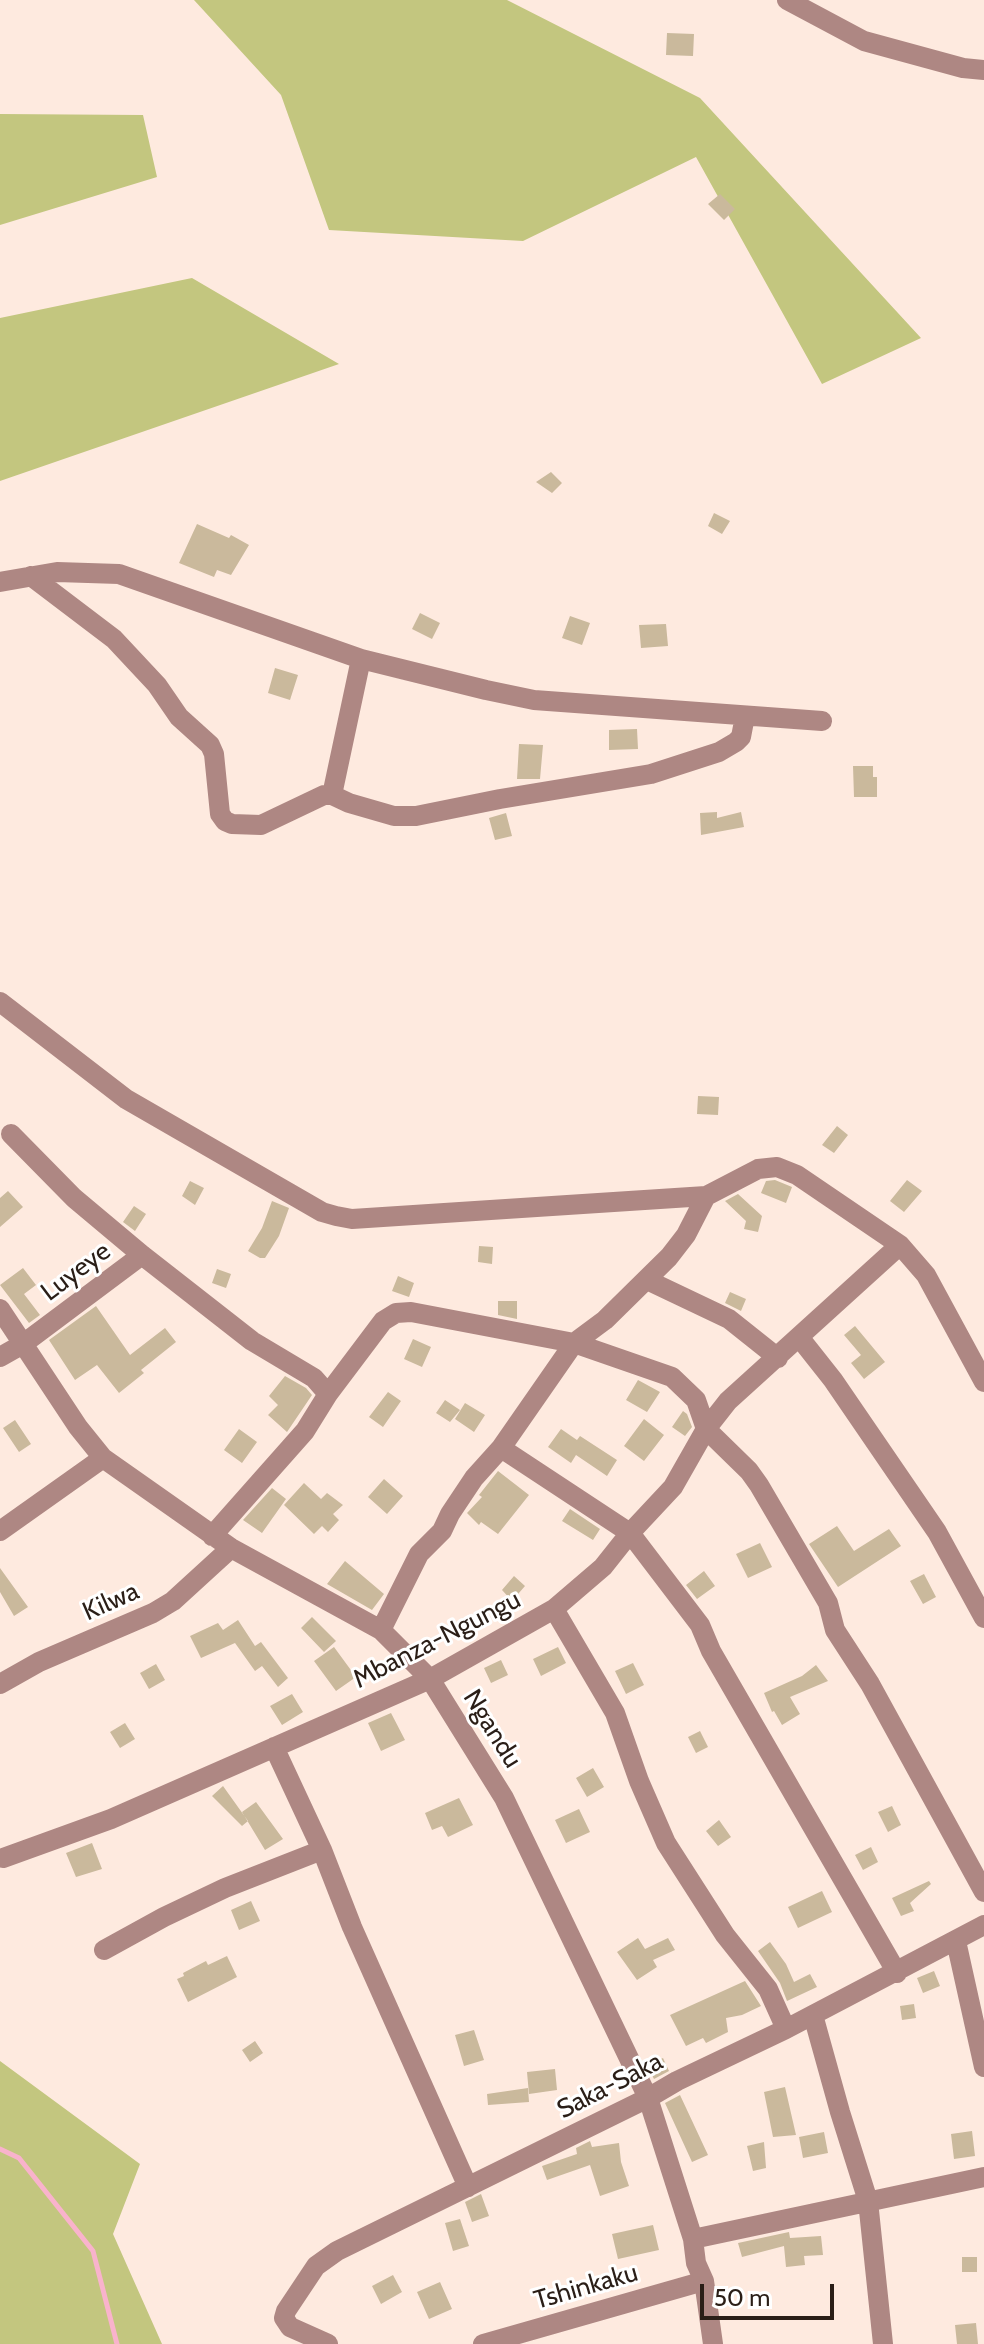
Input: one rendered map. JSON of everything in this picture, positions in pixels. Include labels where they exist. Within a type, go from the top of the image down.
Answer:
[{"type":"street","points":[[787,0],[864,41],[963,68],[984,70]]},
{"type":"street","points":[[0,582],[57,572],[119,574],[361,659],[534,700],[822,721]]},
{"type":"street","points":[[31,576],[114,639],[157,685],[179,717],[210,745],[214,754],[220,814],[232,824],[261,825],[317,797],[332,795],[374,811],[394,816],[416,816],[651,774],[719,752],[736,742],[741,737],[745,716]]},
{"type":"street","points":[[332,795],[361,659]]},
{"type":"street","points":[[0,1002],[126,1099],[322,1212],[336,1216],[352,1219],[706,1196],[758,1169],[777,1167],[797,1175],[900,1245],[926,1275],[984,1382]]},
{"type":"street","points":[[11,1134],[74,1198],[142,1255],[252,1341],[314,1378],[328,1394]]},
{"type":"street","points":[[381,1630],[419,1554],[442,1531],[474,1478],[501,1448],[574,1343],[605,1320],[647,1280],[686,1235],[706,1196]]},
{"type":"street","name":"Mbanza-Ngungu","points":[[3,1858],[111,1819],[430,1679],[554,1609],[603,1567],[673,1487],[706,1429],[728,1401],[900,1245]]},
{"type":"street","name":"Luyeye","points":[[0,1357],[23,1344],[142,1255]]},
{"type":"street","points":[[647,1280],[729,1319],[778,1358]]},
{"type":"street","name":"Ngandu","points":[[0,1309],[78,1427],[103,1458],[231,1548],[381,1630],[430,1679],[504,1798],[648,2098],[693,2239],[696,2263],[704,2281],[713,2344]]},
{"type":"street","points":[[212,1536],[305,1431],[328,1394],[383,1321],[396,1313],[411,1312],[574,1343],[672,1377],[696,1400],[706,1429],[759,1485],[828,1603],[835,1630],[870,1684],[984,1892]]},
{"type":"street","points":[[799,1337],[833,1380],[937,1532],[984,1618]]},
{"type":"street","points":[[501,1448],[630,1533],[700,1625],[711,1651],[897,1973]]},
{"type":"street","points":[[0,1531],[103,1458]]},
{"type":"street","name":"Kilwa","points":[[0,1684],[39,1662],[153,1613],[173,1601],[231,1548]]},
{"type":"street","points":[[554,1609],[615,1713],[639,1781],[666,1843],[725,1935],[768,1989],[786,2029]]},
{"type":"street","points":[[274,1747],[468,2187]]},
{"type":"street","points":[[104,1950],[225,1888],[322,1850]]},
{"type":"street","name":"Saka-Saka","points":[[328,2344],[290,2327],[284,2318],[316,2266],[337,2251],[786,2029],[984,1925]]},
{"type":"street","points":[[956,1941],[984,2067]]},
{"type":"street","points":[[813,2015],[868,2201],[883,2344]]},
{"type":"street","points":[[693,2239],[984,2177]]},
{"type":"street","name":"Tshinkaku","points":[[483,2344],[704,2281]]},
{"type":"green space","points":[[194,0],[507,0],[700,98],[921,338],[822,384],[696,157],[523,241],[329,230],[281,95]]},
{"type":"green space","points":[[0,114],[143,115],[157,177],[0,225]]},
{"type":"green space","points":[[192,278],[339,364],[0,481],[0,318]]},
{"type":"green space","points":[[0,2061],[140,2164],[113,2234],[162,2344],[0,2344]]},
{"type":"building","points":[[667,33],[694,34],[693,56],[666,55]]},
{"type":"building","points":[[720,194],[735,209],[724,220],[708,204]]},
{"type":"building","points":[[551,472],[562,483],[552,493],[536,482]]},
{"type":"building","points":[[714,513],[730,521],[722,534],[708,526]]},
{"type":"building","points":[[197,524],[229,538],[231,535],[249,545],[231,575],[217,570],[214,577],[179,563]]},
{"type":"building","points":[[420,613],[440,623],[432,639],[412,629]]},
{"type":"building","points":[[570,616],[590,623],[582,645],[562,638]]},
{"type":"building","points":[[666,624],[668,646],[641,648],[639,625]]},
{"type":"building","points":[[275,668],[298,675],[290,700],[268,693]]},
{"type":"building","points":[[637,729],[638,749],[609,750],[609,730]]},
{"type":"building","points":[[519,744],[543,745],[540,779],[517,779]]},
{"type":"building","points":[[853,766],[873,766],[873,777],[877,777],[877,797],[854,797]]},
{"type":"building","points":[[717,812],[717,818],[741,812],[744,827],[701,835],[700,813]]},
{"type":"building","points":[[506,813],[512,836],[495,840],[489,818]]},
{"type":"building","points":[[698,1096],[719,1097],[718,1115],[697,1114]]},
{"type":"building","points":[[837,1126],[848,1135],[834,1153],[822,1145]]},
{"type":"building","points":[[775,1180],[792,1187],[786,1203],[761,1193],[766,1181]]},
{"type":"building","points":[[907,1180],[922,1191],[904,1212],[890,1201]]},
{"type":"building","points":[[190,1181],[204,1188],[195,1205],[182,1196]]},
{"type":"building","points":[[8,1191],[23,1207],[0,1227],[0,1198]]},
{"type":"building","points":[[738,1194],[762,1216],[758,1232],[744,1229],[746,1221],[725,1201]]},
{"type":"building","points":[[272,1201],[289,1208],[279,1236],[265,1258],[260,1258],[248,1251],[262,1228]]},
{"type":"building","points":[[134,1206],[146,1214],[135,1231],[123,1222]]},
{"type":"building","points":[[479,1246],[493,1247],[492,1264],[478,1262]]},
{"type":"building","points":[[23,1268],[36,1285],[24,1294],[40,1315],[29,1323],[0,1285]]},
{"type":"building","points":[[217,1269],[231,1274],[226,1288],[212,1283]]},
{"type":"building","points":[[398,1276],[414,1283],[409,1297],[392,1291]]},
{"type":"building","points":[[730,1292],[746,1299],[741,1311],[725,1303]]},
{"type":"building","points":[[498,1301],[517,1301],[517,1319],[498,1315]]},
{"type":"building","points":[[96,1306],[130,1355],[165,1328],[176,1342],[141,1370],[144,1373],[119,1393],[97,1365],[75,1380],[49,1340]]},
{"type":"building","points":[[855,1326],[885,1362],[864,1379],[851,1363],[861,1355],[844,1335]]},
{"type":"building","points":[[413,1339],[431,1347],[422,1367],[404,1359]]},
{"type":"building","points":[[285,1376],[312,1395],[287,1432],[268,1415],[278,1405],[269,1396]]},
{"type":"building","points":[[638,1380],[660,1392],[647,1412],[626,1400]]},
{"type":"building","points":[[388,1392],[401,1401],[383,1427],[369,1417]]},
{"type":"building","points":[[445,1400],[460,1410],[450,1422],[436,1413]]},
{"type":"building","points":[[465,1403],[485,1415],[474,1432],[455,1419]]},
{"type":"building","points":[[683,1411],[692,1427],[685,1436],[672,1427]]},
{"type":"building","points":[[644,1419],[664,1435],[644,1461],[624,1446]]},
{"type":"building","points":[[15,1420],[31,1444],[19,1452],[3,1428]]},
{"type":"building","points":[[239,1429],[257,1442],[242,1463],[224,1450]]},
{"type":"building","points":[[561,1429],[577,1440],[580,1436],[617,1460],[607,1476],[576,1455],[571,1463],[548,1447]]},
{"type":"building","points":[[498,1471],[529,1495],[498,1534],[481,1522],[479,1525],[467,1513],[482,1497],[479,1495]]},
{"type":"building","points":[[384,1479],[403,1496],[387,1514],[368,1497]]},
{"type":"building","points":[[304,1483],[321,1499],[327,1493],[343,1505],[333,1514],[339,1520],[328,1532],[322,1526],[314,1534],[284,1505]]},
{"type":"building","points":[[272,1488],[286,1499],[262,1533],[243,1520]]},
{"type":"building","points":[[570,1509],[600,1529],[593,1540],[562,1521]]},
{"type":"building","points":[[837,1526],[854,1551],[889,1529],[901,1546],[838,1587],[809,1544]]},
{"type":"building","points":[[760,1543],[772,1567],[748,1578],[736,1554]]},
{"type":"building","points":[[345,1561],[384,1594],[372,1610],[327,1584]]},
{"type":"building","points":[[0,1568],[28,1607],[14,1616],[0,1592]]},
{"type":"building","points":[[704,1571],[715,1586],[697,1599],[686,1585]]},
{"type":"building","points":[[924,1574],[936,1597],[923,1604],[910,1581]]},
{"type":"building","points":[[514,1576],[525,1586],[512,1601],[502,1590]]},
{"type":"building","points":[[312,1617],[336,1641],[324,1652],[301,1628]]},
{"type":"building","points":[[238,1620],[255,1646],[261,1642],[288,1678],[278,1687],[262,1666],[255,1671],[235,1643],[201,1658],[190,1636],[218,1623],[223,1630]]},
{"type":"building","points":[[334,1647],[356,1677],[336,1691],[314,1661]]},
{"type":"building","points":[[558,1647],[566,1663],[541,1676],[533,1659]]},
{"type":"building","points":[[501,1660],[508,1675],[491,1683],[484,1668]]},
{"type":"building","points":[[633,1663],[644,1685],[626,1694],[615,1671]]},
{"type":"building","points":[[156,1664],[165,1680],[149,1689],[140,1673]]},
{"type":"building","points":[[816,1665],[828,1681],[790,1697],[800,1714],[782,1725],[764,1693],[802,1676]]},
{"type":"building","points":[[292,1694],[303,1712],[282,1725],[270,1706]]},
{"type":"building","points":[[391,1713],[405,1740],[381,1751],[368,1723]]},
{"type":"building","points":[[125,1723],[135,1739],[120,1748],[110,1732]]},
{"type":"building","points":[[700,1731],[708,1747],[696,1753],[688,1737]]},
{"type":"building","points":[[593,1768],[604,1787],[587,1797],[576,1778]]},
{"type":"building","points":[[223,1786],[248,1821],[242,1826],[212,1796]]},
{"type":"building","points":[[459,1798],[473,1825],[448,1837],[442,1826],[432,1830],[425,1813]]},
{"type":"building","points":[[256,1802],[283,1839],[265,1850],[242,1812]]},
{"type":"building","points":[[892,1806],[901,1825],[888,1832],[878,1812]]},
{"type":"building","points":[[579,1809],[590,1832],[566,1843],[555,1820]]},
{"type":"building","points":[[719,1820],[731,1837],[718,1846],[706,1831]]},
{"type":"building","points":[[92,1843],[102,1869],[76,1877],[66,1853]]},
{"type":"building","points":[[871,1847],[878,1862],[863,1870],[855,1855]]},
{"type":"building","points":[[929,1881],[931,1884],[910,1903],[914,1911],[901,1916],[892,1898]]},
{"type":"building","points":[[822,1891],[832,1912],[798,1928],[788,1907]]},
{"type":"building","points":[[251,1901],[260,1921],[239,1930],[231,1910]]},
{"type":"building","points":[[638,1938],[645,1949],[668,1938],[675,1950],[653,1960],[657,1967],[637,1980],[617,1952]]},
{"type":"building","points":[[770,1942],[786,1964],[794,1982],[810,1974],[817,1987],[787,2001],[780,1983],[758,1951]]},
{"type":"building","points":[[227,1956],[237,1977],[188,2002],[177,1979],[206,1961],[208,1965]]},
{"type":"building","points":[[934,1971],[940,1986],[923,1993],[917,1978]]},
{"type":"building","points":[[745,1981],[761,2006],[726,2018],[728,2032],[706,2043],[703,2038],[686,2046],[670,2015]]},
{"type":"building","points":[[914,2004],[916,2018],[902,2020],[900,2006]]},
{"type":"building","points":[[474,2030],[484,2060],[464,2066],[455,2035]]},
{"type":"building","points":[[255,2041],[263,2053],[250,2062],[242,2050]]},
{"type":"building","points":[[663,2058],[669,2071],[654,2079],[647,2065]]},
{"type":"building","points":[[555,2069],[557,2090],[529,2094],[527,2072]]},
{"type":"building","points":[[785,2087],[796,2135],[773,2137],[764,2092]]},
{"type":"building","points":[[528,2088],[529,2102],[488,2105],[487,2094]]},
{"type":"building","points":[[680,2095],[708,2155],[692,2162],[665,2103]]},
{"type":"building","points":[[972,2131],[975,2156],[954,2159],[951,2134]]},
{"type":"building","points":[[824,2132],[828,2153],[803,2158],[799,2137]]},
{"type":"building","points":[[590,2141],[592,2147],[619,2143],[629,2186],[600,2196],[590,2165],[547,2180],[542,2166],[577,2154],[576,2148]]},
{"type":"building","points":[[764,2142],[766,2168],[753,2171],[747,2146]]},
{"type":"building","points":[[481,2194],[489,2216],[472,2222],[465,2202]]},
{"type":"building","points":[[460,2219],[469,2246],[453,2251],[445,2223]]},
{"type":"building","points":[[653,2225],[659,2250],[618,2259],[612,2234]]},
{"type":"building","points":[[789,2232],[790,2238],[821,2236],[823,2255],[804,2256],[805,2265],[786,2267],[784,2246],[742,2257],[738,2243]]},
{"type":"building","points":[[962,2257],[977,2257],[977,2272],[962,2272]]},
{"type":"building","points":[[393,2275],[402,2292],[381,2304],[372,2286]]},
{"type":"building","points":[[440,2282],[452,2309],[429,2319],[417,2292]]},
{"type":"building","points":[[976,2323],[978,2344],[957,2344],[955,2325]]},
{"type":"waterway","points":[[0,2149],[19,2158],[93,2251],[117,2344]]}]
